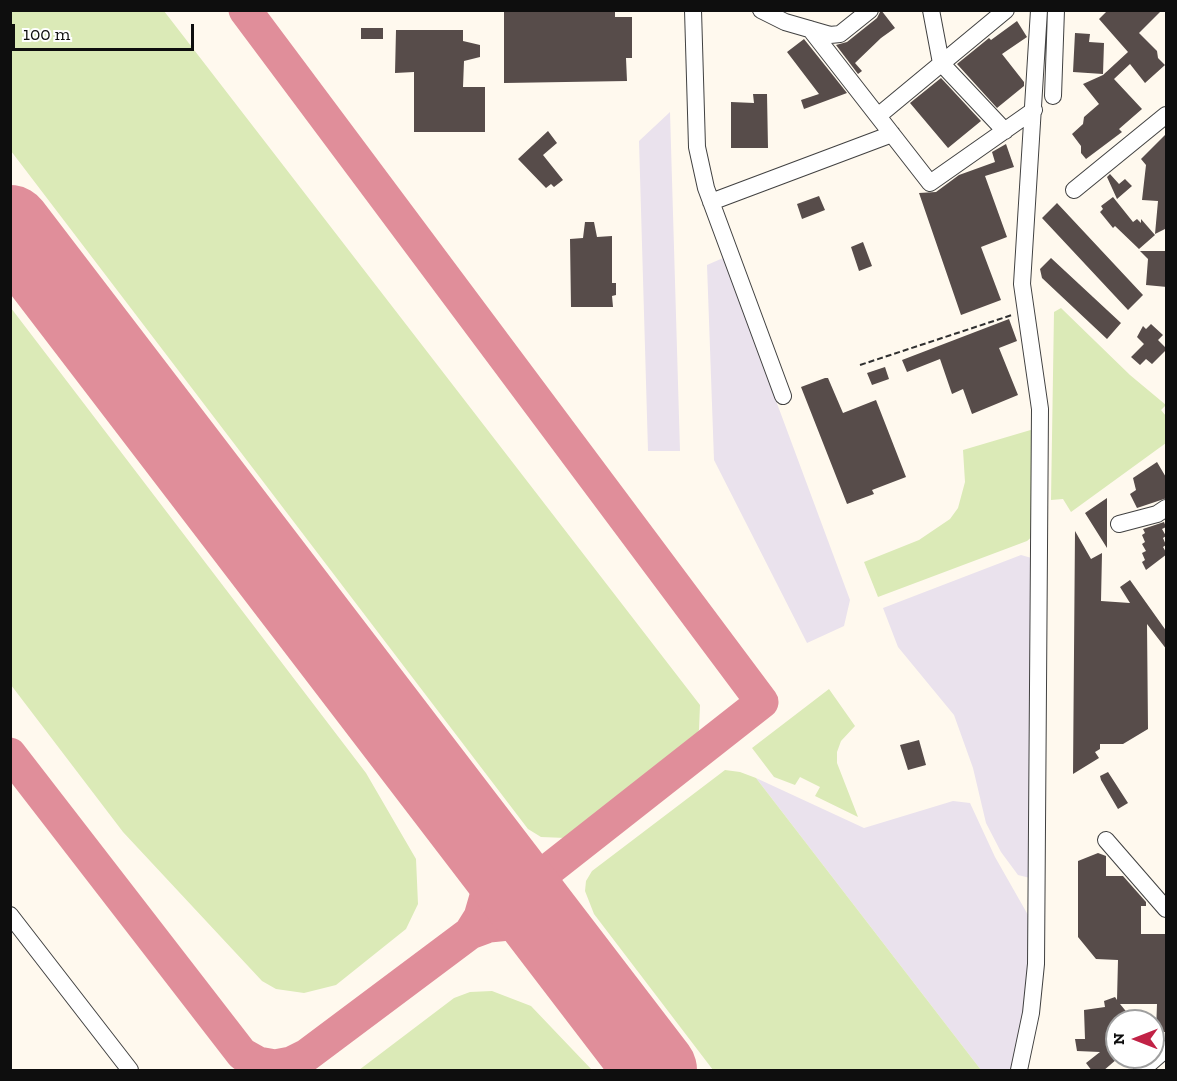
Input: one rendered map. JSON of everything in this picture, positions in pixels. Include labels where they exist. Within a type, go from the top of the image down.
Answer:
[{"type":"street","points":[[693,10],[697,147],[711,202],[783,396]]},
{"type":"street","points":[[761,10],[830,35],[840,34],[870,10]]},
{"type":"street","points":[[931,10],[941,63],[1005,131]]},
{"type":"street","points":[[878,116],[1006,10]]},
{"type":"street","points":[[1019,1071],[1032,1004],[1038,882],[1040,408],[1022,284],[1039,10]]},
{"type":"street","points":[[1053,96],[1056,10]]},
{"type":"street","points":[[810,29],[930,183],[1034,110]]},
{"type":"street","points":[[1074,190],[1167,115]]},
{"type":"street","points":[[711,202],[892,134]]},
{"type":"street","points":[[1119,524],[1157,514],[1167,508]]},
{"type":"street","points":[[1106,840],[1167,909]]},
{"type":"street","points":[[10,915],[130,1071]]},
{"type":"path","points":[[861,364],[1020,314]]},
{"type":"shaded area","points":[[670,112],[680,451],[648,451],[639,141]]},
{"type":"shaded area","points":[[723,258],[850,600],[844,626],[807,643],[714,460],[707,265]]},
{"type":"shaded area","points":[[1021,555],[1035,559],[1030,878],[1018,875],[1001,852],[986,823],[973,768],[954,715],[898,647],[883,608]]},
{"type":"shaded area","points":[[756,778],[864,828],[953,801],[970,803],[995,857],[1032,922],[1026,1004],[1011,1070],[981,1070]]},
{"type":"green space","points":[[11,10],[164,11],[700,705],[699,730],[692,741],[566,838],[541,837],[528,829],[11,151]]},
{"type":"green space","points":[[11,308],[366,773],[416,859],[418,904],[406,929],[336,985],[304,993],[276,989],[262,981],[123,832],[11,685]]},
{"type":"green space","points":[[1061,308],[1130,375],[1166,405],[1161,410],[1166,416],[1166,443],[1071,512],[1063,499],[1051,500],[1054,312]]},
{"type":"green space","points":[[1034,429],[1034,535],[1027,541],[878,597],[864,562],[919,540],[950,519],[958,508],[965,482],[963,450]]},
{"type":"green space","points":[[829,689],[855,726],[841,741],[837,752],[837,763],[858,817],[815,796],[820,787],[800,777],[795,785],[774,777],[752,748]]},
{"type":"green space","points":[[725,770],[740,772],[756,778],[981,1070],[713,1070],[594,914],[585,891],[586,881],[592,871]]},
{"type":"green space","points":[[492,991],[531,1006],[592,1070],[359,1070],[454,998],[470,992]]},
{"type":"building","points":[[504,10],[615,10],[615,17],[632,17],[632,58],[626,58],[627,81],[504,83]]},
{"type":"building","points":[[881,10],[895,28],[855,63],[862,71],[858,74],[836,45],[847,42],[877,18]]},
{"type":"building","points":[[1108,10],[1162,10],[1139,33],[1157,51],[1158,58],[1165,65],[1145,83],[1130,64],[1114,79],[1142,109],[1119,129],[1122,132],[1086,159],[1081,153],[1081,146],[1072,134],[1083,124],[1084,117],[1099,104],[1083,84],[1103,75],[1128,52],[1099,19]]},
{"type":"building","points":[[1017,21],[1027,37],[1002,54],[1024,82],[1024,86],[997,108],[957,64],[989,38],[991,40]]},
{"type":"building","points":[[361,28],[383,28],[383,39],[361,39]]},
{"type":"building","points":[[396,30],[463,30],[463,41],[480,45],[480,57],[464,61],[463,87],[485,87],[485,132],[414,132],[414,72],[395,73]]},
{"type":"building","points":[[1075,33],[1090,34],[1089,42],[1104,43],[1103,74],[1073,72]]},
{"type":"building","points":[[804,39],[847,93],[804,109],[801,100],[819,94],[787,52]]},
{"type":"building","points":[[941,78],[981,121],[948,148],[910,103]]},
{"type":"building","points":[[753,94],[767,94],[768,148],[731,148],[731,102],[754,103]]},
{"type":"building","points":[[548,131],[557,143],[543,155],[563,180],[554,187],[551,184],[546,188],[518,159]]},
{"type":"building","points":[[1167,133],[1167,228],[1155,234],[1158,201],[1142,200],[1146,165],[1141,159]]},
{"type":"building","points":[[1006,144],[1014,167],[985,176],[1007,237],[981,247],[1001,300],[961,315],[919,193],[936,192],[959,175],[995,162],[992,152]]},
{"type":"building","points":[[1110,174],[1119,184],[1125,179],[1132,186],[1117,199],[1107,177]]},
{"type":"building","points":[[819,196],[825,210],[802,219],[797,204]]},
{"type":"building","points":[[1113,197],[1133,222],[1137,219],[1141,223],[1141,219],[1155,235],[1139,249],[1115,226],[1113,228],[1100,212],[1103,209],[1101,206]]},
{"type":"building","points":[[1057,203],[1143,295],[1128,310],[1042,218]]},
{"type":"building","points":[[585,222],[594,222],[597,237],[612,236],[612,283],[616,283],[616,295],[612,296],[613,307],[571,307],[570,239],[583,238]]},
{"type":"building","points":[[863,242],[872,266],[859,271],[851,247]]},
{"type":"building","points":[[1140,251],[1167,251],[1167,287],[1146,285],[1148,259]]},
{"type":"building","points":[[1051,258],[1121,323],[1107,339],[1042,278],[1040,269]]},
{"type":"building","points":[[1009,319],[1017,341],[999,348],[1018,395],[972,414],[963,389],[952,394],[940,359],[907,372],[902,360]]},
{"type":"building","points":[[1151,324],[1163,335],[1158,340],[1167,349],[1152,364],[1146,359],[1140,365],[1131,357],[1144,344],[1137,337],[1143,326],[1146,329]]},
{"type":"building","points":[[885,367],[889,379],[872,385],[867,373]]},
{"type":"building","points":[[828,378],[843,413],[876,400],[906,477],[872,490],[874,494],[847,504],[801,387]]},
{"type":"building","points":[[1157,462],[1167,479],[1167,498],[1137,508],[1130,494],[1136,490],[1133,478]]},
{"type":"building","points":[[1107,498],[1107,548],[1085,513]]},
{"type":"building","points":[[1164,522],[1166,527],[1162,529],[1166,536],[1163,538],[1166,545],[1163,547],[1167,554],[1146,570],[1142,562],[1145,560],[1142,553],[1146,551],[1142,544],[1145,542],[1142,535],[1145,533],[1143,529]]},
{"type":"building","points":[[1075,531],[1091,559],[1102,553],[1101,601],[1130,603],[1120,587],[1130,580],[1167,632],[1167,650],[1147,624],[1148,729],[1123,744],[1100,744],[1100,749],[1095,752],[1099,758],[1073,774]]},
{"type":"building","points":[[919,740],[926,765],[908,770],[900,745]]},
{"type":"building","points":[[1108,772],[1128,803],[1118,809],[1101,780],[1100,776]]},
{"type":"building","points":[[1098,853],[1106,856],[1106,876],[1123,876],[1146,902],[1146,906],[1141,906],[1141,934],[1167,934],[1167,1032],[1165,1032],[1165,1009],[1157,1009],[1157,1004],[1120,1004],[1124,1009],[1105,1009],[1105,1069],[1103,1071],[1092,1071],[1086,1063],[1100,1052],[1077,1051],[1075,1039],[1085,1039],[1084,1010],[1105,1007],[1104,1001],[1115,997],[1117,1000],[1118,960],[1096,959],[1078,937],[1078,861]]},
{"type":"taxiway","points":[[245,10],[762,702],[519,893]]},
{"type":"taxiway","points":[[10,754],[242,1054],[258,1063],[275,1066],[291,1063],[307,1055],[470,933],[489,926],[509,924],[531,929],[545,936],[564,953]]},
{"type":"taxiway","points":[[470,933],[480,917],[489,886],[487,861],[477,837]]},
{"type":"runway","points":[[10,226],[656,1070]]}]
